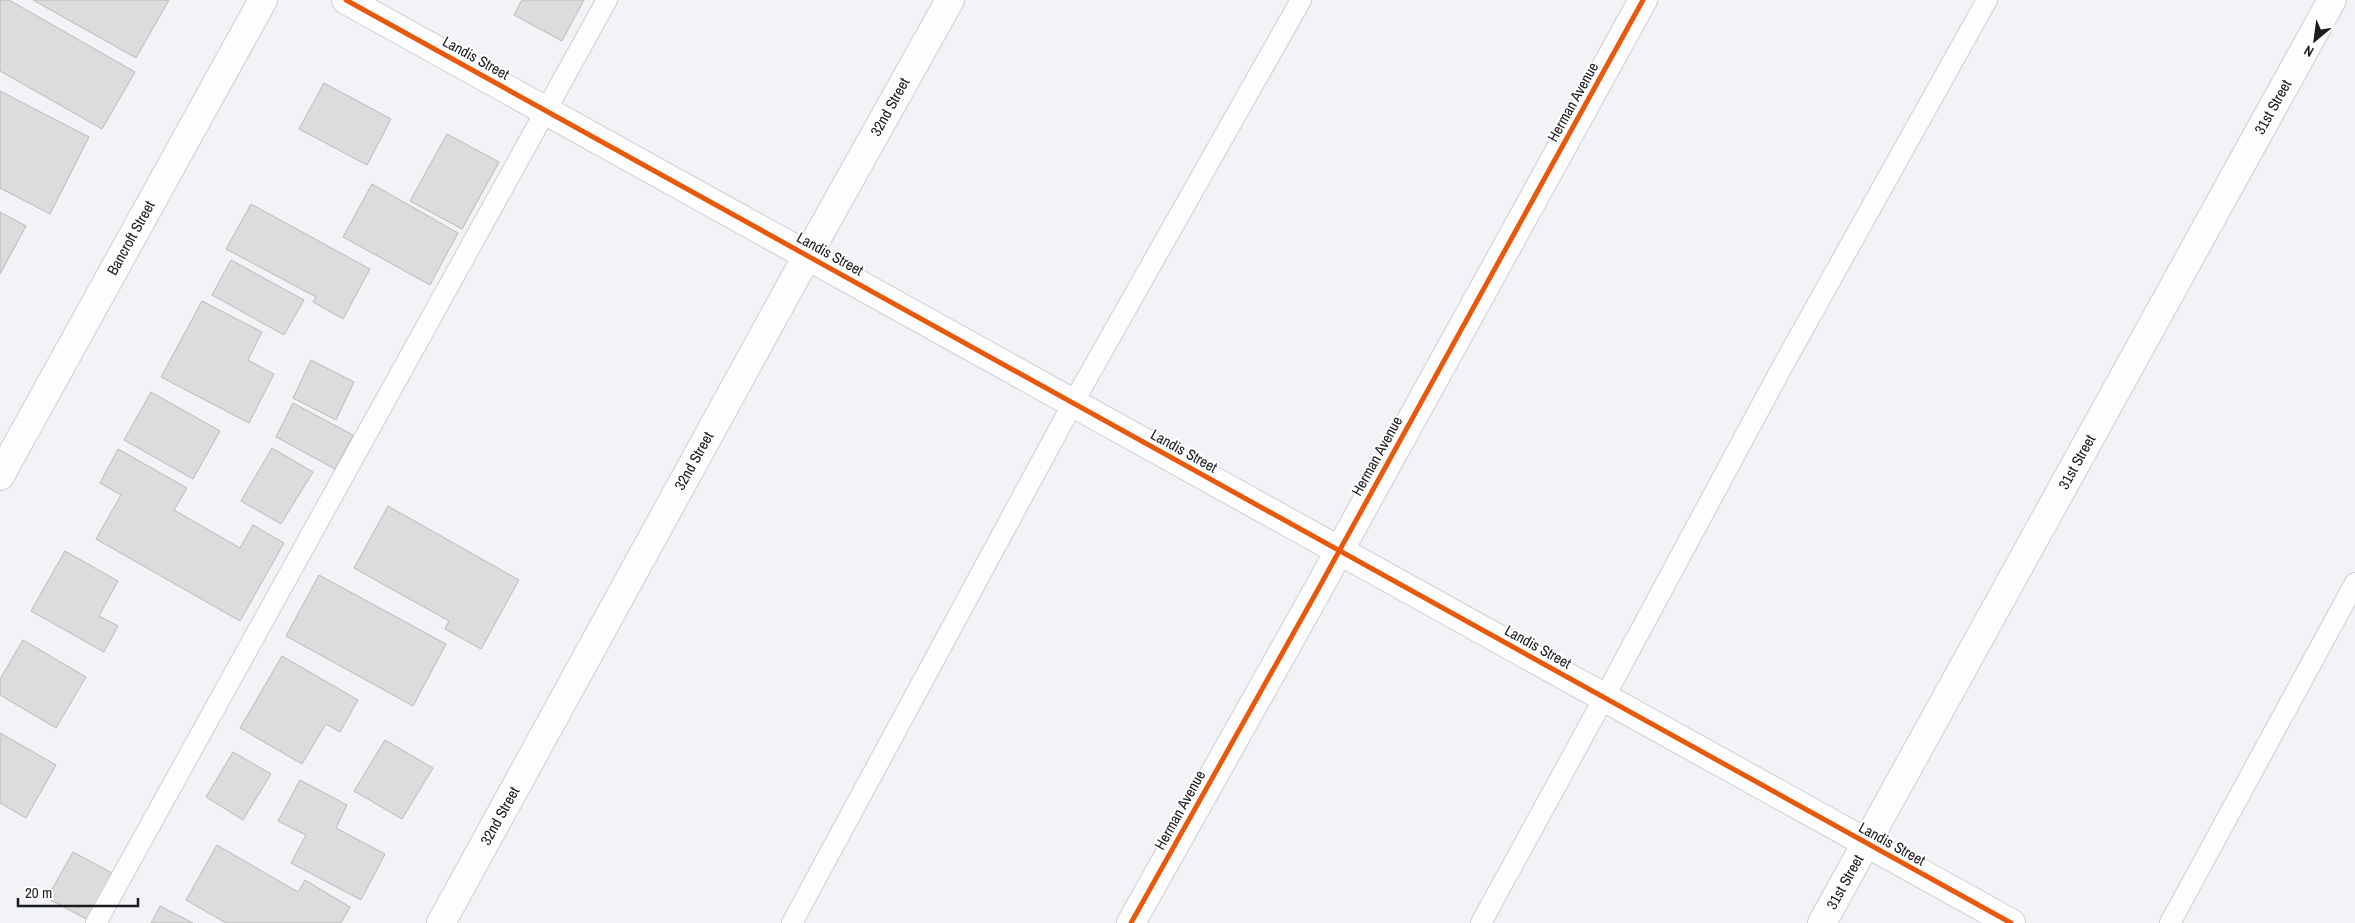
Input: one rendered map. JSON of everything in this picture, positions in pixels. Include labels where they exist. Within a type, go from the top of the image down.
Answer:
[{"type":"street","name":"Bancroft Street","points":[[0,476],[263,0]]},
{"type":"street","name":"Landis Street","points":[[346,0],[2010,923]]},
{"type":"street","name":"32nd Street","points":[[441,923],[807,256],[950,0]]},
{"type":"street","name":"Herman Avenue","points":[[1131,923],[1643,0]]},
{"type":"street","name":"31st Street","points":[[1822,923],[2332,0]]},
{"type":"lane","points":[[96,923],[607,0]]},
{"type":"lane","points":[[792,923],[1074,404],[1301,0]]},
{"type":"lane","points":[[1481,923],[1780,369],[1987,0]]},
{"type":"lane","points":[[2170,923],[2355,583]]},
{"type":"building","points":[[0,0],[9,0],[135,72],[102,129],[0,71]]},
{"type":"building","points":[[33,0],[169,0],[136,58]]},
{"type":"building","points":[[522,0],[584,0],[562,41],[514,15]]},
{"type":"building","points":[[324,83],[391,119],[367,165],[299,129]]},
{"type":"building","points":[[0,91],[89,137],[50,214],[0,188]]},
{"type":"building","points":[[447,134],[499,162],[462,229],[410,201]]},
{"type":"building","points":[[372,184],[458,233],[430,285],[343,237]]},
{"type":"building","points":[[251,204],[370,269],[343,319],[313,302],[316,297],[226,249]]},
{"type":"building","points":[[0,212],[26,226],[0,274]]},
{"type":"building","points":[[231,260],[304,300],[284,335],[212,295]]},
{"type":"building","points":[[202,301],[262,332],[248,360],[274,374],[249,423],[161,377]]},
{"type":"building","points":[[311,360],[354,382],[336,420],[293,398]]},
{"type":"building","points":[[151,392],[220,431],[193,479],[124,440]]},
{"type":"building","points":[[293,403],[353,435],[335,469],[276,437]]},
{"type":"building","points":[[272,448],[313,472],[281,524],[241,501]]},
{"type":"building","points":[[118,449],[187,488],[174,510],[240,548],[253,525],[284,543],[240,621],[96,539],[121,495],[100,483]]},
{"type":"building","points":[[388,506],[519,580],[481,649],[445,629],[449,621],[354,568]]},
{"type":"building","points":[[65,551],[118,581],[99,616],[118,626],[104,652],[31,611]]},
{"type":"building","points":[[319,575],[446,644],[413,706],[286,636]]},
{"type":"building","points":[[23,640],[86,677],[56,728],[0,695],[0,679]]},
{"type":"building","points":[[282,656],[358,700],[340,732],[326,724],[302,764],[240,728]]},
{"type":"building","points":[[0,733],[56,765],[26,818],[0,803]]},
{"type":"building","points":[[385,740],[433,768],[402,819],[354,791]]},
{"type":"building","points":[[233,752],[271,774],[243,820],[206,797]]},
{"type":"building","points":[[300,780],[347,805],[336,828],[385,854],[361,900],[291,863],[306,835],[278,821]]},
{"type":"building","points":[[217,845],[298,892],[305,880],[350,907],[341,923],[226,923],[186,900]]},
{"type":"building","points":[[73,852],[114,874],[88,920],[47,898]]},
{"type":"building","points":[[160,906],[193,923],[151,923]]},
{"type":"cycle path","points":[[346,0],[2011,923]]},
{"type":"cycle path","points":[[1131,923],[1316,593],[1643,0]]}]
